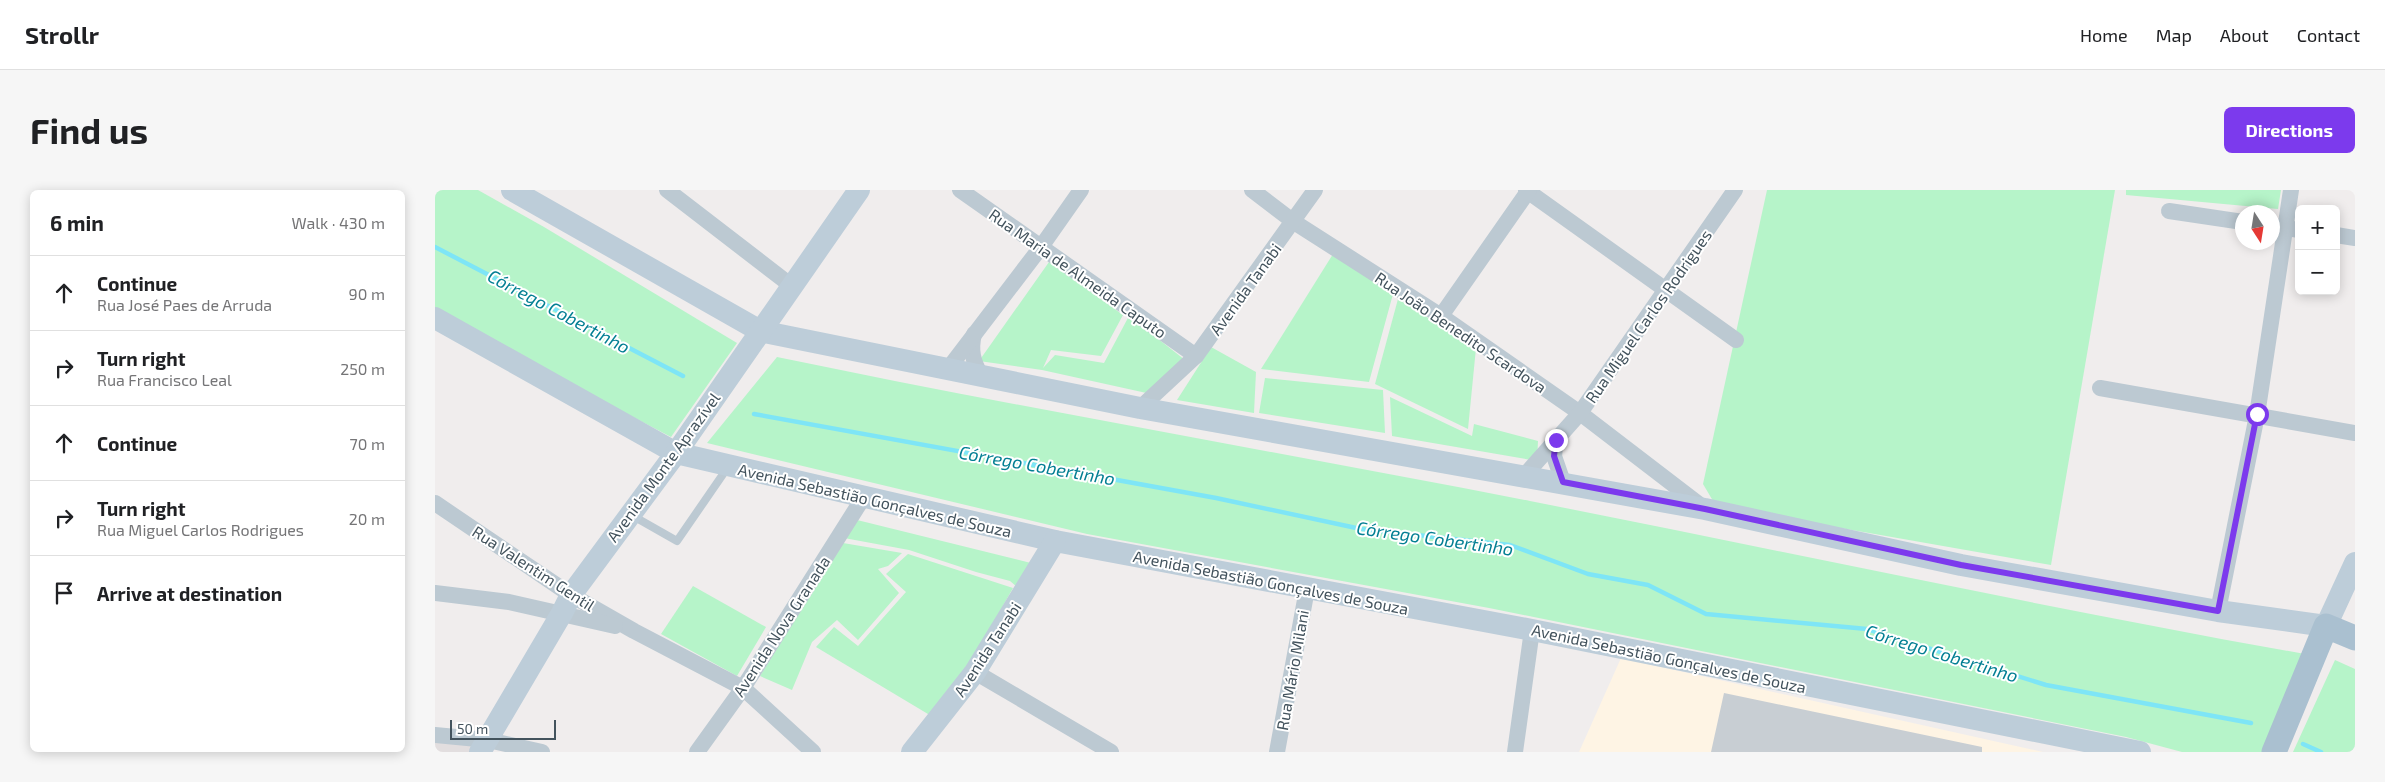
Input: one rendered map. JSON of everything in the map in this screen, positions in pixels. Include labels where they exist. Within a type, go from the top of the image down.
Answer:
[{"type":"main road","points":[[512,190],[760,331],[1139,408],[1664,501],[1961,565],[2218,611],[2326,626],[2355,638]]},
{"type":"main road","name":"Avenida Monte Aprazível","points":[[484,746],[567,604],[793,287],[859,190]]},
{"type":"main road","name":"Avenida Sebastião Gonçalves de Souza","points":[[435,318],[676,452],[729,466],[1055,541],[1533,630],[2140,752]]},
{"type":"main road","name":"Avenida Tanabi","points":[[912,752],[975,672],[1055,541]]},
{"type":"main road","points":[[2274,752],[2326,626],[2355,563]]},
{"type":"street","points":[[667,190],[793,287]]},
{"type":"street","name":"Rua Maria de Almeida Caputo","points":[[960,190],[1196,356]]},
{"type":"street","points":[[948,369],[1041,247],[1081,190]]},
{"type":"street","name":"Rua João Benedito Scardova","points":[[1252,190],[1294,222],[1441,316],[1580,413],[1705,509]]},
{"type":"street","name":"Avenida Tanabi","points":[[1139,408],[1196,356],[1294,222],[1315,190]]},
{"type":"street","points":[[1441,316],[1527,190],[1736,340]]},
{"type":"street","name":"Rua Miguel Carlos Rodrigues","points":[[1525,475],[1580,413],[1735,190]]},
{"type":"street","points":[[2218,611],[2257,414],[2291,190]]},
{"type":"street","points":[[2169,211],[2235,221]]},
{"type":"street","points":[[2340,236],[2355,238]]},
{"type":"street","points":[[974,334],[971,346],[973,359],[981,376]]},
{"type":"street","points":[[1168,382],[1166,392],[1171,404],[1179,415]]},
{"type":"street","points":[[2100,388],[2257,414],[2355,433]]},
{"type":"street","points":[[1556,440],[1554,456],[1563,482]]},
{"type":"street","points":[[1664,501],[1667,479]]},
{"type":"street","name":"Avenida Nova Granada","points":[[697,752],[743,688],[863,498]]},
{"type":"street","name":"Rua Valentim Gentil","points":[[435,502],[567,604],[634,631],[743,688],[813,752]]},
{"type":"street","name":"Rua Mário Milani","points":[[1277,752],[1307,589]]},
{"type":"street","points":[[435,592],[509,602],[567,604]]},
{"type":"street","points":[[1515,752],[1533,630]]},
{"type":"street","points":[[975,672],[1111,752]]},
{"type":"street","points":[[435,735],[484,746],[542,752]]},
{"type":"lane","points":[[630,515],[677,541],[729,466]]},
{"type":"shaded area","points":[[1621,658],[2043,752],[1579,752]]},
{"type":"shaded area","points":[[435,739],[482,745],[476,752],[435,752]]},
{"type":"green space","points":[[435,190],[478,190],[544,227],[737,343],[671,437],[435,313]]},
{"type":"green space","points":[[1767,190],[2115,190],[2051,565],[1716,506],[1703,484]]},
{"type":"green space","points":[[2126,190],[2281,190],[2279,205],[2235,205],[2126,195]]},
{"type":"green space","points":[[1333,254],[1393,294],[1369,382],[1261,369]]},
{"type":"green space","points":[[1049,262],[1123,315],[1101,356],[1051,350],[1043,368],[1055,355],[1104,363],[1129,316],[1185,360],[1151,394],[1042,370],[979,361]]},
{"type":"green space","points":[[1398,299],[1476,348],[1468,429],[1375,384]]},
{"type":"green space","points":[[1211,347],[1256,372],[1254,413],[1177,400]]},
{"type":"green space","points":[[777,357],[965,395],[1530,501],[2014,599],[2305,654],[2264,752],[2182,752],[2126,737],[1489,608],[1087,534],[707,443]]},
{"type":"green space","points":[[1265,378],[1383,390],[1385,433],[1259,413]]},
{"type":"green space","points":[[1390,397],[1472,436],[1474,424],[1538,441],[1537,461],[1392,436]]},
{"type":"green space","points":[[853,519],[1039,565],[1022,591],[1010,581],[909,550],[844,538]]},
{"type":"green space","points":[[843,543],[902,553],[888,566],[878,569],[899,593],[858,640],[837,620],[812,642],[792,690],[760,676]]},
{"type":"green space","points":[[908,554],[1013,588],[938,720],[816,647],[834,627],[858,646],[906,592],[886,574]]},
{"type":"green space","points":[[693,586],[766,627],[737,676],[661,634]]},
{"type":"green space","points":[[2335,660],[2355,669],[2355,752],[2293,752]]},
{"type":"building","points":[[1724,693],[1982,747],[1982,752],[1711,752]]},
{"type":"waterway","name":"Córrego Cobertinho","points":[[435,247],[683,376]]},
{"type":"waterway","name":"Córrego Cobertinho","points":[[754,414],[1216,498],[1361,529],[1510,545],[1588,574],[1648,585],[1706,614],[1867,629],[2046,685],[2251,723]]},
{"type":"waterway","name":"Córrego Cobertinho","points":[[2303,744],[2321,752]]},
{"type":"route","points":[[1556,440],[1554,456],[1563,482],[1705,509],[1961,565],[2218,611],[2257,414]]}]
